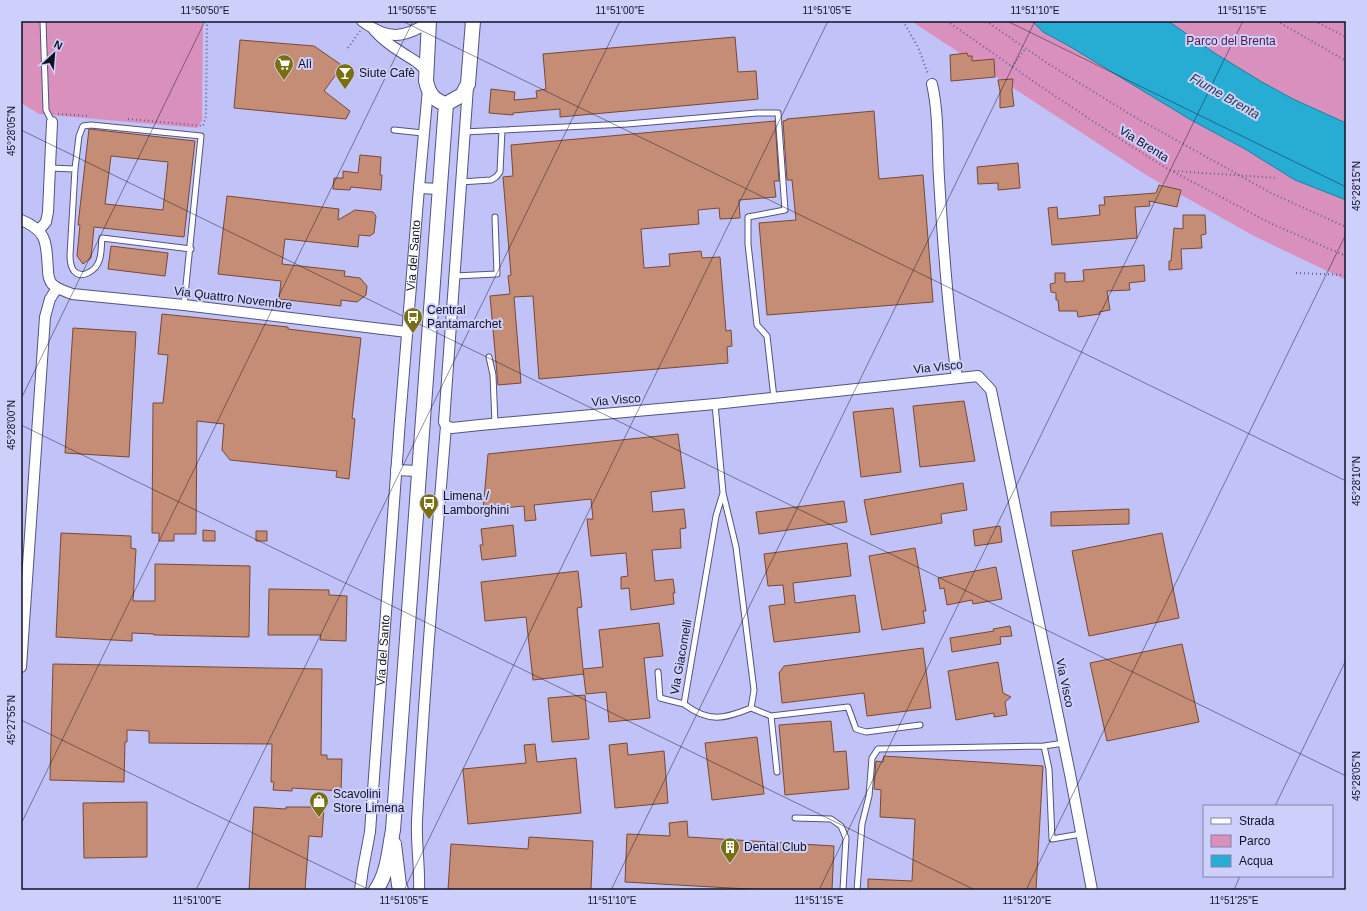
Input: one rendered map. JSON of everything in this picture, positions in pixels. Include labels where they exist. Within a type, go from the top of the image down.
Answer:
[{"type":"street","points":[[362,21],[383,40],[419,63],[426,71]]},
{"type":"street","points":[[371,28],[386,34],[406,34],[415,31],[429,21]]},
{"type":"street","name":"Via del Santo","points":[[360,890],[370,832],[396,470],[423,133],[428,89],[426,71],[429,21]]},
{"type":"street","points":[[419,890],[420,874],[417,857],[417,823],[426,666],[446,426],[444,422],[460,182],[473,21]]},
{"type":"street","points":[[428,89],[437,102],[446,104],[462,95],[468,84]]},
{"type":"street","points":[[932,84],[936,101],[939,177],[950,324],[957,378]]},
{"type":"street","points":[[376,890],[385,871],[393,830],[418,471],[446,104]]},
{"type":"street","points":[[39,230],[46,222],[48,212],[52,122]]},
{"type":"street","points":[[419,188],[440,189]]},
{"type":"street","points":[[21,220],[39,230],[44,238],[49,278],[52,284],[57,288],[47,306],[45,317],[21,667]]},
{"type":"street","name":"Via Quattro Novembre","points":[[57,288],[72,294],[184,305],[407,332]]},
{"type":"street","name":"Via Visco","points":[[446,426],[452,428],[715,404],[978,376],[991,390],[1064,743],[1092,890]]},
{"type":"street","points":[[396,470],[418,471]]},
{"type":"street","points":[[393,830],[398,878],[401,890]]},
{"type":"lane","points":[[43,21],[46,110],[52,122]]},
{"type":"lane","points":[[464,132],[627,124],[757,113],[778,113],[785,210],[748,217],[748,244],[757,325],[767,336],[774,398]]},
{"type":"lane","points":[[184,305],[191,249],[201,136],[91,125],[83,126],[79,136],[75,169],[70,255],[71,265],[74,270],[84,275],[96,267],[100,260],[102,238],[191,249]]},
{"type":"lane","points":[[394,130],[423,133]]},
{"type":"lane","points":[[460,182],[491,180],[496,177],[500,172],[502,130]]},
{"type":"lane","points":[[50,168],[75,169]]},
{"type":"lane","points":[[454,276],[496,274],[495,217]]},
{"type":"lane","points":[[489,357],[493,376],[495,424]]},
{"type":"lane","name":"Via Giacomelli","points":[[715,404],[723,492],[737,554],[754,690],[752,708],[731,716],[713,718],[694,712],[684,704],[716,516],[723,492]]},
{"type":"lane","points":[[658,672],[660,698],[684,704]]},
{"type":"lane","points":[[752,708],[772,716],[848,707],[856,729],[866,732],[920,725]]},
{"type":"lane","points":[[772,716],[777,772]]},
{"type":"lane","points":[[857,890],[862,824],[869,796],[872,758],[878,749],[1044,746],[1064,743]]},
{"type":"lane","points":[[1044,746],[1049,769],[1052,839],[1081,834]]},
{"type":"lane","points":[[795,818],[831,819],[841,826],[846,838],[843,890]]},
{"type":"path","points":[[126,119],[203,126],[206,116],[207,21]]},
{"type":"path","points":[[903,21],[918,47],[932,84]]},
{"type":"path","name":"Via Brenta","points":[[947,21],[1012,67],[1120,139],[1172,171],[1272,224],[1346,256]]},
{"type":"path","points":[[986,21],[1025,49],[1133,116],[1273,194],[1346,227]]},
{"type":"path","points":[[1277,21],[1346,61]]},
{"type":"path","points":[[1316,21],[1346,37]]},
{"type":"path","points":[[348,48],[357,36]]},
{"type":"path","points":[[1012,67],[1025,49]]},
{"type":"path","points":[[52,122],[57,113],[95,117]]},
{"type":"path","points":[[1172,171],[1278,178]]},
{"type":"path","points":[[1296,273],[1346,275]]},
{"type":"green space","points":[[21,21],[203,21],[202,121],[197,128],[39,114],[21,103]]},
{"type":"green space","points":[[911,21],[1032,21],[1043,32],[1069,46],[1191,120],[1245,149],[1295,180],[1346,200],[1346,280],[1254,236],[1146,175]]},
{"type":"green space","name":"Parco del Brenta","points":[[1168,21],[1346,21],[1346,123],[1299,102],[1245,72]]},
{"type":"water","name":"Fiume Brenta","points":[[1032,21],[1168,21],[1213,52],[1262,82],[1293,99],[1346,123],[1346,200],[1295,180],[1245,149],[1191,120],[1069,46],[1043,32]]},
{"type":"building","points":[[735,37],[738,72],[756,71],[758,99],[560,117],[560,109],[513,113],[513,115],[489,113],[491,89],[515,92],[514,100],[537,98],[536,91],[546,89],[543,54]]},
{"type":"building","name":"Alì","points":[[240,40],[314,46],[340,64],[340,69],[324,91],[350,111],[346,119],[234,108]]},
{"type":"building","points":[[967,53],[968,56],[972,56],[972,61],[994,59],[995,77],[951,81],[950,55]]},
{"type":"building","points":[[1013,79],[1012,90],[1014,106],[1000,108],[1000,91],[998,80]]},
{"type":"building","points":[[874,111],[879,179],[923,175],[933,302],[767,315],[759,223],[796,220],[792,180],[787,180],[783,121],[787,119]]},
{"type":"building","points":[[775,121],[779,181],[774,181],[776,197],[739,200],[740,218],[720,219],[719,208],[698,210],[699,224],[641,229],[644,268],[670,266],[669,254],[701,251],[702,258],[720,257],[726,331],[731,330],[732,346],[727,347],[728,363],[539,379],[533,296],[514,297],[521,383],[498,385],[490,296],[510,294],[508,276],[511,275],[503,177],[513,176],[511,145]]},
{"type":"building","points":[[89,129],[195,141],[184,237],[94,227],[91,258],[83,264],[77,256],[80,225],[78,225]],"holes":[[[111,156],[168,162],[163,210],[105,204]]]},
{"type":"building","points":[[360,155],[381,157],[381,190],[351,187],[350,190],[333,189],[334,178],[343,178],[343,171],[358,173]]},
{"type":"building","points":[[1018,163],[1020,188],[998,190],[998,183],[978,184],[977,167]]},
{"type":"building","points":[[1159,185],[1181,190],[1177,207],[1149,201],[1150,206],[1135,207],[1137,238],[1052,245],[1048,208],[1057,207],[1058,219],[1100,215],[1099,205],[1105,205],[1104,197],[1156,193]]},
{"type":"building","points":[[227,196],[339,209],[338,220],[355,210],[373,212],[376,216],[374,233],[370,236],[359,235],[358,247],[285,239],[282,264],[345,271],[344,276],[360,278],[367,286],[366,295],[357,302],[341,300],[341,306],[279,299],[281,281],[218,274]]},
{"type":"building","points":[[1183,215],[1205,215],[1206,234],[1201,235],[1202,248],[1181,249],[1182,269],[1169,270],[1174,228],[1183,229]]},
{"type":"building","points":[[111,246],[168,253],[165,276],[108,269]]},
{"type":"building","points":[[1144,265],[1145,281],[1129,283],[1130,290],[1107,291],[1110,310],[1099,312],[1100,314],[1078,317],[1077,311],[1059,311],[1056,293],[1051,292],[1050,284],[1055,283],[1055,273],[1065,273],[1065,282],[1084,281],[1083,270]]},
{"type":"building","points":[[162,314],[288,327],[288,329],[361,338],[352,418],[355,419],[349,479],[336,477],[337,471],[230,460],[222,450],[224,424],[197,421],[196,534],[174,534],[174,541],[159,541],[159,533],[152,533],[153,403],[163,403],[168,355],[158,354]]},
{"type":"building","points":[[73,328],[136,332],[129,457],[65,453]]},
{"type":"building","points":[[964,401],[975,461],[920,467],[913,406]]},
{"type":"building","points":[[893,408],[901,472],[861,477],[853,412]]},
{"type":"building","points":[[678,434],[685,488],[651,492],[653,512],[684,509],[686,528],[680,529],[681,548],[652,550],[655,581],[673,579],[675,593],[673,593],[674,604],[631,610],[629,588],[621,589],[621,577],[628,576],[626,553],[591,556],[587,519],[593,519],[591,499],[534,505],[536,520],[525,521],[524,506],[483,510],[488,454]]},
{"type":"building","points":[[963,483],[967,510],[941,514],[942,523],[871,535],[864,500]]},
{"type":"building","points":[[844,501],[847,522],[759,534],[756,512]]},
{"type":"building","points":[[1129,509],[1129,524],[1051,526],[1051,512]]},
{"type":"building","points":[[513,525],[516,556],[482,560],[480,545],[483,545],[481,529]]},
{"type":"building","points":[[1000,526],[1002,542],[975,546],[973,530]]},
{"type":"building","points":[[203,530],[215,531],[215,541],[203,541]]},
{"type":"building","points":[[256,531],[267,531],[267,541],[256,541]]},
{"type":"building","points":[[61,533],[131,536],[131,548],[136,549],[133,601],[155,601],[155,564],[250,566],[249,637],[154,635],[132,633],[132,641],[56,637]]},
{"type":"building","points":[[1162,533],[1179,618],[1089,636],[1072,551]]},
{"type":"building","points":[[847,543],[851,576],[793,583],[795,603],[855,595],[860,632],[774,642],[769,606],[785,604],[783,585],[768,586],[764,554]]},
{"type":"building","points":[[915,548],[926,611],[923,611],[925,623],[882,630],[869,556]]},
{"type":"building","points":[[996,567],[1002,599],[973,604],[972,600],[947,605],[944,588],[940,589],[938,578]]},
{"type":"building","points":[[578,571],[582,607],[577,608],[583,669],[603,667],[599,630],[659,623],[663,656],[644,658],[650,718],[609,722],[606,692],[586,694],[584,674],[533,680],[526,617],[485,621],[481,582]]},
{"type":"building","points":[[269,589],[329,590],[329,595],[347,596],[346,641],[320,640],[321,635],[268,635]]},
{"type":"building","points":[[1010,626],[1012,636],[1000,637],[1001,644],[952,652],[950,638],[994,631],[993,629]]},
{"type":"building","points":[[1182,644],[1199,722],[1107,741],[1090,663]]},
{"type":"building","points":[[923,648],[931,708],[867,716],[864,693],[782,703],[779,673],[784,666]]},
{"type":"building","points":[[998,662],[1003,693],[1011,697],[1005,702],[1007,715],[994,717],[994,713],[956,720],[948,671]]},
{"type":"building","points":[[53,664],[322,669],[321,755],[327,755],[327,759],[342,759],[341,791],[292,788],[292,791],[273,790],[274,782],[271,782],[272,744],[149,743],[149,731],[127,730],[127,742],[125,742],[124,782],[50,780]]},
{"type":"building","points":[[585,695],[589,739],[552,742],[548,698]]},
{"type":"building","points":[[831,721],[834,752],[846,751],[849,789],[785,795],[779,725]]},
{"type":"building","points":[[757,737],[764,794],[712,800],[705,743]]},
{"type":"building","points":[[627,743],[628,755],[664,751],[668,803],[615,808],[609,745]]},
{"type":"building","points":[[535,744],[537,762],[576,758],[581,813],[468,824],[463,769],[526,763],[524,745]]},
{"type":"building","points":[[884,756],[1043,766],[1036,890],[868,890],[868,879],[912,881],[915,819],[880,817],[881,790],[874,789],[876,761],[883,762]]},
{"type":"building","points":[[147,802],[147,857],[84,858],[83,803]]},
{"type":"building","points":[[254,807],[286,809],[286,807],[324,807],[322,837],[309,836],[305,890],[249,890]]},
{"type":"building","name":"Dental Club","points":[[687,821],[688,837],[834,846],[832,890],[765,890],[625,882],[627,834],[670,836],[669,823]]},
{"type":"building","points":[[529,837],[593,841],[591,890],[448,890],[451,844],[528,849]]},
{"type":"place","name":"Alì","points":[[284,81]]},
{"type":"place","name":"Siute Cafè","points":[[345,90]]},
{"type":"place","name":"Central Pantamarchet","points":[[413,334]]},
{"type":"place","name":"Limena / Lamborghini","points":[[429,520]]},
{"type":"place","name":"Scavolini Store Limena","points":[[319,818]]},
{"type":"place","name":"Dental Club","points":[[730,864]]}]
